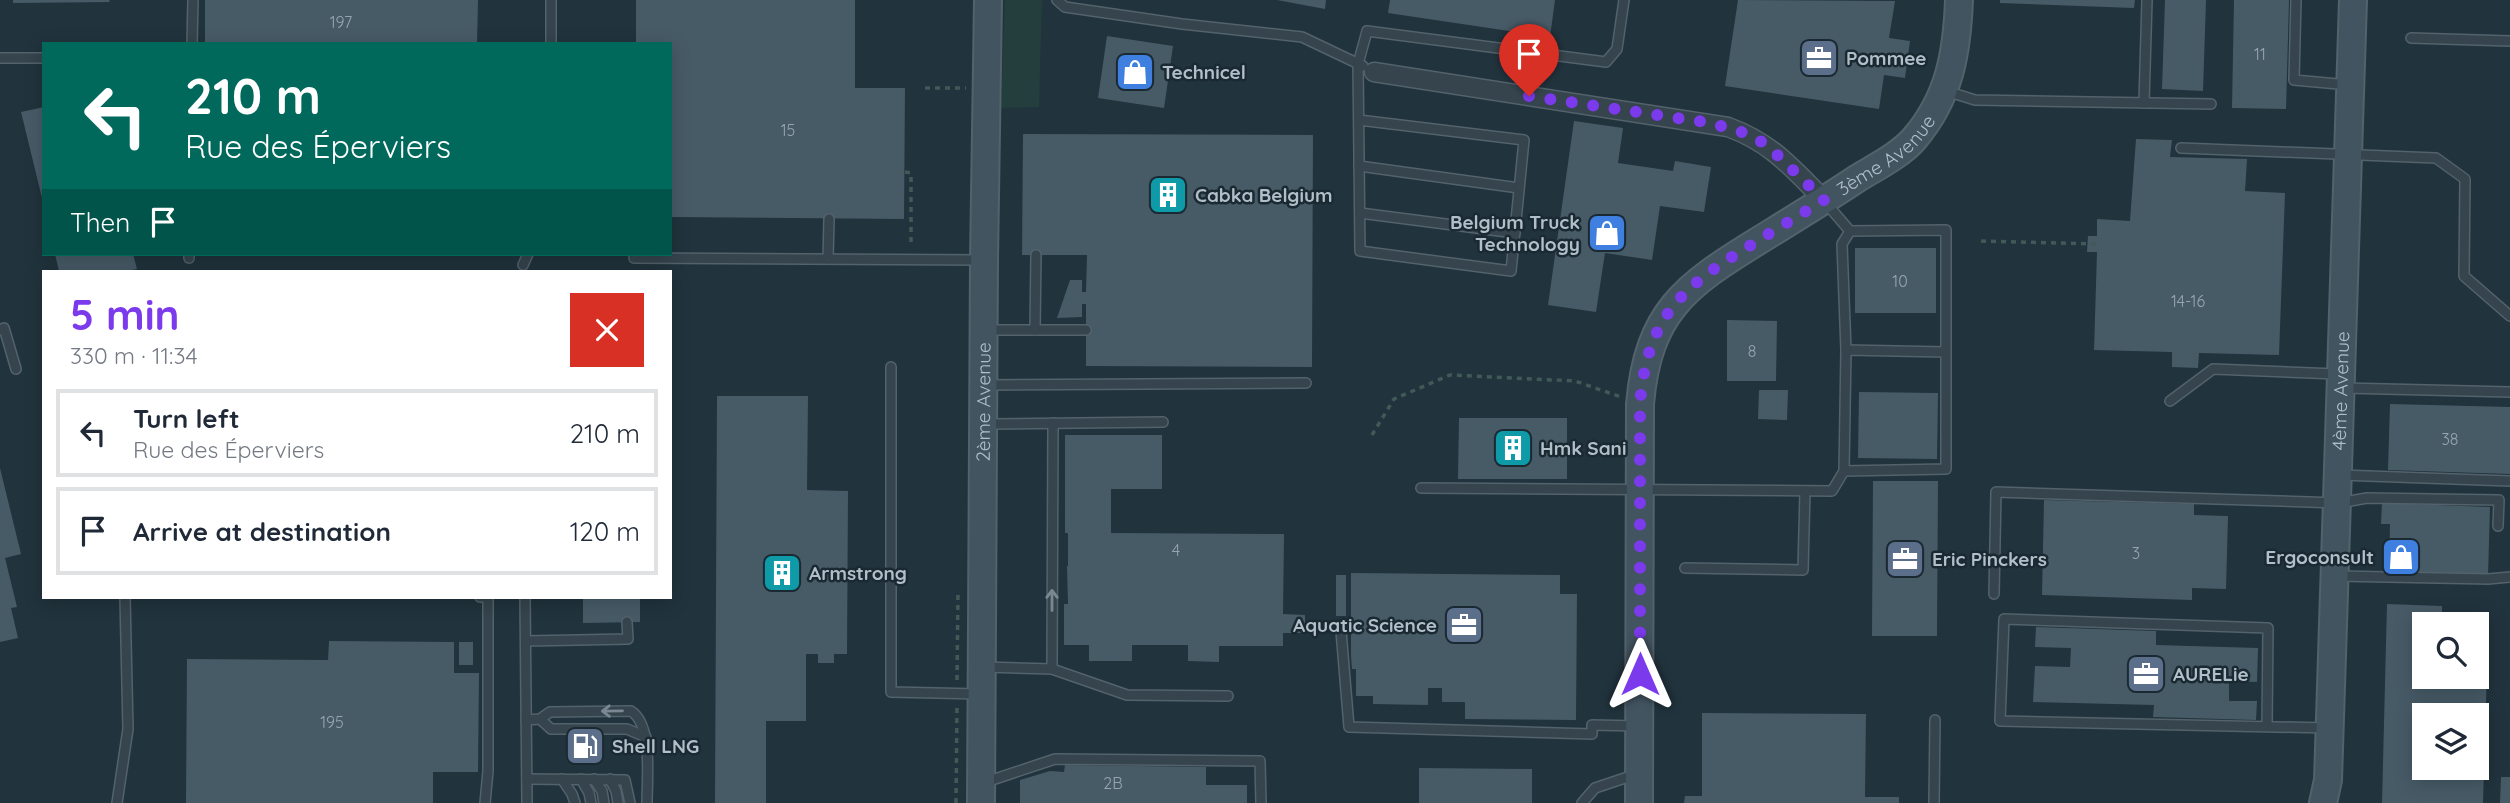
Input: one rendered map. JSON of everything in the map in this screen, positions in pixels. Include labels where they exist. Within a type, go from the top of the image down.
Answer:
[{"type":"street","name":"2ème Avenue","points":[[981,793],[988,0]]},
{"type":"street","name":"3ème Avenue","points":[[1639,803],[1640,404],[1642,378],[1658,330],[1686,290],[1705,274],[1824,200],[1913,140],[1932,114],[1952,68],[1959,0]]},
{"type":"street","name":"4ème Avenue","points":[[2329,795],[2353,0]]},
{"type":"street","points":[[1366,68],[1728,127],[1767,145],[1824,200]]},
{"type":"lane","points":[[192,42],[193,0]]},
{"type":"lane","points":[[551,0],[551,42]]},
{"type":"lane","points":[[1057,0],[1065,7],[1075,9],[1302,37],[1366,68]]},
{"type":"lane","points":[[1359,120],[1524,140],[1511,271],[1360,251],[1359,120],[1366,68],[1367,31],[1606,62],[1617,49],[1624,0]]},
{"type":"lane","points":[[2144,103],[2147,0]]},
{"type":"lane","points":[[2296,0],[2294,80],[2350,85]]},
{"type":"lane","points":[[2411,38],[2510,41]]},
{"type":"lane","points":[[0,58],[42,58]]},
{"type":"lane","points":[[1944,90],[1975,100],[2210,104]]},
{"type":"lane","points":[[2181,148],[2436,158],[2465,179],[2464,276],[2510,316]]},
{"type":"lane","points":[[1359,166],[1520,188]]},
{"type":"lane","points":[[1824,200],[1850,231]]},
{"type":"lane","points":[[1360,213],[1515,233]]},
{"type":"lane","points":[[828,259],[829,219]]},
{"type":"lane","points":[[1844,471],[1946,469],[1946,230],[1850,231]]},
{"type":"lane","points":[[1421,488],[1640,492],[1832,491],[1844,471],[1846,350],[1842,244],[1850,231]]},
{"type":"lane","points":[[1035,330],[1036,255]]},
{"type":"lane","points":[[523,265],[527,256]]},
{"type":"lane","points":[[635,258],[984,260]]},
{"type":"lane","points":[[0,330],[4,328],[16,369]]},
{"type":"lane","points":[[984,330],[1086,330]]},
{"type":"lane","points":[[1846,350],[1946,352]]},
{"type":"lane","points":[[891,367],[891,692],[982,694]]},
{"type":"lane","points":[[2170,401],[2213,369],[2510,392]]},
{"type":"lane","points":[[984,385],[1306,383]]},
{"type":"lane","points":[[983,424],[1163,422]]},
{"type":"lane","points":[[1052,669],[1053,424]]},
{"type":"lane","points":[[2339,475],[2510,481]]},
{"type":"lane","points":[[1685,568],[1803,570],[1805,491]]},
{"type":"lane","points":[[1994,594],[1996,492],[2339,503],[2367,498],[2499,500],[2498,526]]},
{"type":"lane","points":[[2335,576],[2488,579],[2510,577]]},
{"type":"lane","points":[[117,803],[128,729],[125,599]]},
{"type":"lane","points":[[485,803],[488,771],[488,599]]},
{"type":"lane","points":[[525,599],[527,803]]},
{"type":"lane","points":[[2267,726],[2268,628],[2004,619],[2000,721],[2330,728]]},
{"type":"lane","points":[[526,641],[628,639],[627,622]]},
{"type":"lane","points":[[1341,631],[1349,727],[1592,734],[1592,724],[1640,726]]},
{"type":"lane","points":[[982,667],[1052,669],[1127,695],[1228,696]]},
{"type":"lane","points":[[526,720],[540,719],[550,712],[631,711],[638,715],[646,737],[647,803]]},
{"type":"lane","points":[[540,719],[551,729],[627,729],[646,737]]},
{"type":"lane","points":[[1934,803],[1935,720]]},
{"type":"lane","points":[[981,793],[1055,760],[1260,761],[1261,803]]},
{"type":"lane","points":[[1582,803],[1594,788],[1639,773]]},
{"type":"lane","points":[[527,779],[625,780],[630,803]]},
{"type":"lane","points":[[562,779],[575,803]]},
{"type":"lane","points":[[582,779],[592,803]]},
{"type":"lane","points":[[594,779],[602,792],[604,803]]},
{"type":"lane","points":[[610,779],[618,803]]},
{"type":"path","points":[[925,88],[986,88]]},
{"type":"path","points":[[905,172],[911,173],[911,260]]},
{"type":"path","points":[[1981,241],[2097,244]]},
{"type":"path","points":[[1372,435],[1394,399],[1450,375],[1575,381],[1640,404]]},
{"type":"green space","points":[[1005,0],[1042,0],[1039,107],[1001,108]]},
{"type":"building","points":[[13,0],[109,0],[110,2],[13,3]]},
{"type":"building","points":[[205,0],[478,0],[477,42],[205,42]]},
{"type":"building","points":[[636,0],[855,0],[855,88],[905,88],[904,219],[672,217],[672,42],[636,42]]},
{"type":"building","points":[[1277,0],[1326,0],[1325,9]]},
{"type":"building","points":[[1390,0],[1555,0],[1550,37],[1388,13]]},
{"type":"building","name":"Pommee","points":[[1738,0],[1895,1],[1889,38],[1910,41],[1905,78],[1884,75],[1879,109],[1725,86]]},
{"type":"building","points":[[2000,0],[2135,0],[2134,8],[2000,3]]},
{"type":"building","points":[[2165,0],[2206,0],[2203,91],[2162,89]]},
{"type":"building","points":[[2234,0],[2289,0],[2286,109],[2232,108]]},
{"type":"building","name":"Technicel","points":[[1107,36],[1173,46],[1164,108],[1098,98]]},
{"type":"building","points":[[42,107],[42,198],[21,112]]},
{"type":"building","name":"Belgium Truck Technology","points":[[1574,121],[1623,128],[1618,163],[1673,171],[1675,161],[1711,167],[1704,212],[1660,206],[1652,260],[1605,253],[1596,312],[1548,305]]},
{"type":"building","name":"Cabka Belgium","points":[[1023,134],[1313,135],[1312,367],[1086,366],[1086,304],[1082,304],[1082,317],[1057,318],[1070,280],[1082,280],[1082,292],[1086,292],[1087,255],[1022,255]]},
{"type":"building","points":[[2136,139],[2172,140],[2170,157],[2247,159],[2245,191],[2285,193],[2279,355],[2199,353],[2198,368],[2172,367],[2172,352],[2094,350],[2097,252],[2087,252],[2088,236],[2097,236],[2097,219],[2130,221]]},
{"type":"building","points":[[1855,248],[1936,248],[1936,313],[1855,313]]},
{"type":"building","points":[[55,256],[134,256],[137,269],[132,270],[59,270]]},
{"type":"building","points":[[1727,320],[1777,321],[1776,381],[1727,381]]},
{"type":"building","points":[[1759,390],[1788,390],[1787,420],[1758,419]]},
{"type":"building","points":[[1859,392],[1938,393],[1937,459],[1858,458]]},
{"type":"building","name":"Armstrong","points":[[717,396],[808,396],[807,490],[848,491],[847,654],[834,654],[834,663],[818,663],[818,654],[806,654],[806,721],[766,721],[766,803],[715,803]]},
{"type":"building","points":[[2390,404],[2510,407],[2510,474],[2388,470]]},
{"type":"building","name":"Hmk Sani","points":[[1459,418],[1567,418],[1567,479],[1458,479]]},
{"type":"building","points":[[1065,435],[1162,435],[1162,489],[1111,489],[1111,533],[1284,534],[1283,614],[1305,615],[1305,633],[1283,633],[1283,646],[1219,646],[1219,662],[1188,661],[1188,645],[1132,645],[1132,661],[1089,661],[1089,645],[1064,645],[1064,604],[1068,604]]},
{"type":"building","points":[[0,468],[21,554],[5,558],[17,607],[11,608],[18,638],[0,642]]},
{"type":"building","name":"Eric Pinckers","points":[[1873,481],[1938,481],[1937,636],[1872,636]]},
{"type":"building","points":[[2044,500],[2194,504],[2194,515],[2228,516],[2226,589],[2192,588],[2192,600],[2042,595]]},
{"type":"building","points":[[2382,503],[2490,507],[2488,576],[2389,572],[2390,524],[2381,524]]},
{"type":"building","name":"Aquatic Science","points":[[1351,573],[1560,575],[1560,594],[1577,594],[1576,720],[1465,719],[1465,702],[1442,702],[1442,688],[1428,688],[1428,705],[1373,704],[1373,696],[1356,696],[1356,669],[1352,669],[1351,656]]},
{"type":"building","points":[[1336,575],[1346,575],[1346,616],[1336,616]]},
{"type":"building","points":[[583,599],[640,599],[640,622],[583,623]]},
{"type":"building","points":[[2387,604],[2442,606],[2442,612],[2412,612],[2412,689],[2486,689],[2486,703],[2412,703],[2412,780],[2484,780],[2483,803],[2382,803]]},
{"type":"building","name":"AURELie","points":[[2036,627],[2156,631],[2156,645],[2258,648],[2257,682],[2229,681],[2229,701],[2257,701],[2256,720],[2153,717],[2154,705],[2033,702],[2035,666],[2070,667],[2071,648],[2035,647]]},
{"type":"building","points":[[329,641],[454,642],[454,673],[479,673],[478,772],[433,772],[433,803],[186,803],[187,659],[328,660]]},
{"type":"building","points":[[459,642],[473,642],[473,665],[459,665]]},
{"type":"building","points":[[1702,713],[1866,714],[1865,797],[1899,797],[1899,803],[1684,803],[1685,796],[1702,796]]},
{"type":"building","points":[[1065,765],[1206,767],[1206,785],[1247,785],[1247,803],[1020,803],[1020,780],[1050,771],[1064,772]]},
{"type":"building","points":[[1419,768],[1532,769],[1532,803],[1419,803]]},
{"type":"building","points":[[2501,777],[2510,777],[2510,803],[2500,803]]},
{"type":"place","name":"Pommee","points":[[1819,58]]},
{"type":"place","name":"Technicel","points":[[1135,72]]},
{"type":"place","name":"Cabka Belgium","points":[[1168,195]]},
{"type":"place","name":"Belgium Truck Technology","points":[[1607,233]]},
{"type":"place","name":"Hmk Sani","points":[[1513,448]]},
{"type":"place","name":"Ergoconsult","points":[[2401,557]]},
{"type":"place","name":"Eric Pinckers","points":[[1905,559]]},
{"type":"place","name":"Armstrong","points":[[782,573]]},
{"type":"place","name":"Aquatic Science","points":[[1464,625]]},
{"type":"place","name":"AURELie","points":[[2146,674]]},
{"type":"place","name":"Shell LNG","points":[[585,746]]},
{"type":"route","points":[[1529,96],[1711,123],[1748,134],[1767,145],[1824,200],[1705,274],[1686,290],[1658,330],[1642,378],[1640,404],[1640,674]]}]
